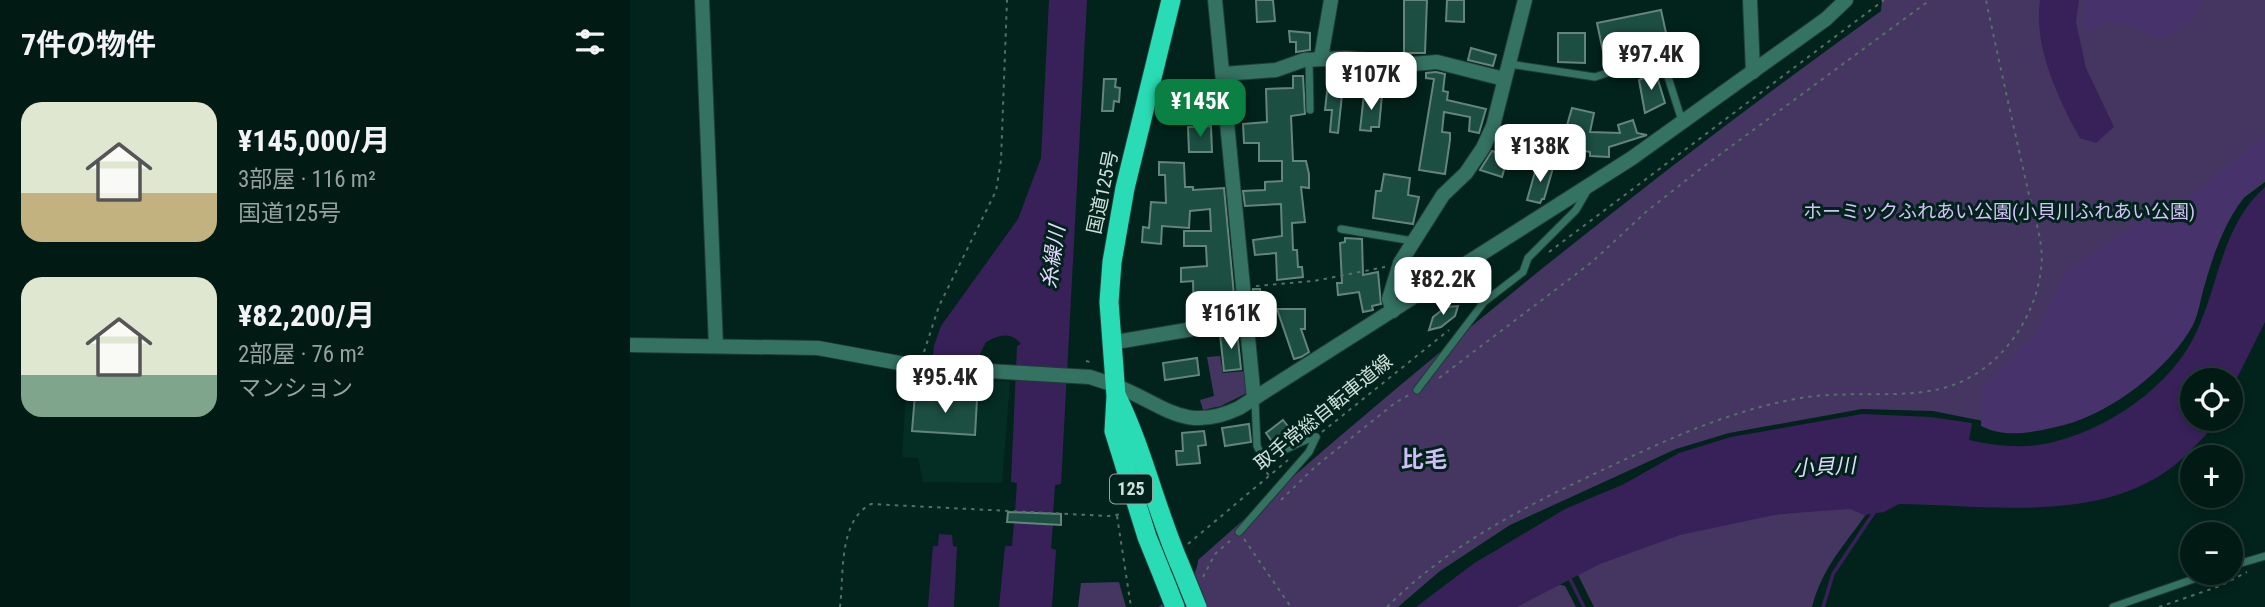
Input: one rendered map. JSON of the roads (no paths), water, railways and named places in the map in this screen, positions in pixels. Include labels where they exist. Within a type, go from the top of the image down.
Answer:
[{"type":"highway","name":"国道125号","points":[[1171,0],[1120,213],[1110,282],[1110,343],[1115,391],[1114,431],[1147,537],[1175,607]]},
{"type":"highway","name":"国道125号","points":[[1115,391],[1132,427],[1162,522],[1182,555],[1197,607]]},
{"type":"street","points":[[702,0],[716,346]]},
{"type":"street","points":[[1215,0],[1254,399]]},
{"type":"street","points":[[1315,59],[1331,0]]},
{"type":"street","points":[[1393,311],[1389,299],[1400,263],[1443,195],[1466,173],[1483,148],[1493,126],[1525,0]]},
{"type":"street","points":[[1750,0],[1754,72]]},
{"type":"street","points":[[630,345],[818,348],[924,367],[1085,377],[1115,391],[1146,397],[1177,415],[1201,420],[1224,415],[1393,311],[1683,124],[1826,19],[1846,0]]},
{"type":"street","points":[[1223,74],[1276,70],[1315,59],[1412,64],[1437,62],[1504,79]]},
{"type":"street","points":[[1110,343],[1246,320]]},
{"type":"lane","points":[[1508,64],[1595,77],[1661,55],[1683,124]]},
{"type":"lane","points":[[1310,110],[1315,59]]},
{"type":"lane","points":[[1417,390],[1484,302],[1523,272],[1528,258],[1576,210],[1591,184]]},
{"type":"lane","points":[[1341,229],[1413,241]]},
{"type":"lane","points":[[1239,532],[1309,452],[1316,437],[1298,441],[1279,452],[1261,454],[1257,446],[1254,399]]},
{"type":"lane","points":[[2243,562],[2264,556]]},
{"type":"lane","points":[[2113,607],[2180,584]]},
{"type":"water","name":"糸繰川","points":[[1049,0],[1087,0],[1061,484],[1055,485],[1053,514],[1015,512],[1017,483],[1011,482],[1017,346],[1021,344],[1013,337],[1004,335],[986,342],[976,362],[975,391],[930,387],[934,346],[941,326],[1018,219],[1041,158]]},
{"type":"water","points":[[2040,0],[2079,0],[2076,22],[2086,68],[2114,127],[2096,143],[2080,138],[2056,89],[2040,35]]},
{"type":"water","name":"小貝川","points":[[2265,187],[2265,322],[2242,368],[2180,368],[2180,431],[2209,431],[2196,445],[2180,445],[2180,459],[2161,475],[2128,491],[2091,501],[2053,506],[2014,508],[1899,504],[1884,512],[1864,515],[1850,509],[1779,514],[1680,535],[1600,564],[1517,607],[1416,607],[1473,564],[1565,509],[1624,484],[1679,453],[1731,437],[1862,414],[1931,417],[1972,423],[1969,440],[2003,446],[2029,446],[2061,440],[2107,421],[2149,392],[2168,375],[2183,355],[2203,316],[2230,238],[2250,203]]},
{"type":"water","points":[[1014,523],[1053,524],[1051,548],[1056,550],[1052,607],[999,607],[1005,546],[1012,546]]},
{"type":"water","points":[[939,534],[952,535],[953,546],[957,547],[954,607],[928,607],[933,546],[938,546]]},
{"type":"waterway","points":[[1823,607],[1833,574],[1875,511]]},
{"type":"waterway","points":[[1568,575],[1584,607]]},
{"type":"district","name":"比毛","points":[[1424,459]]},
{"type":"park label","name":"ホーミックふれあい公園(小貝川ふれあい公園)","points":[[1999,211]]}]
